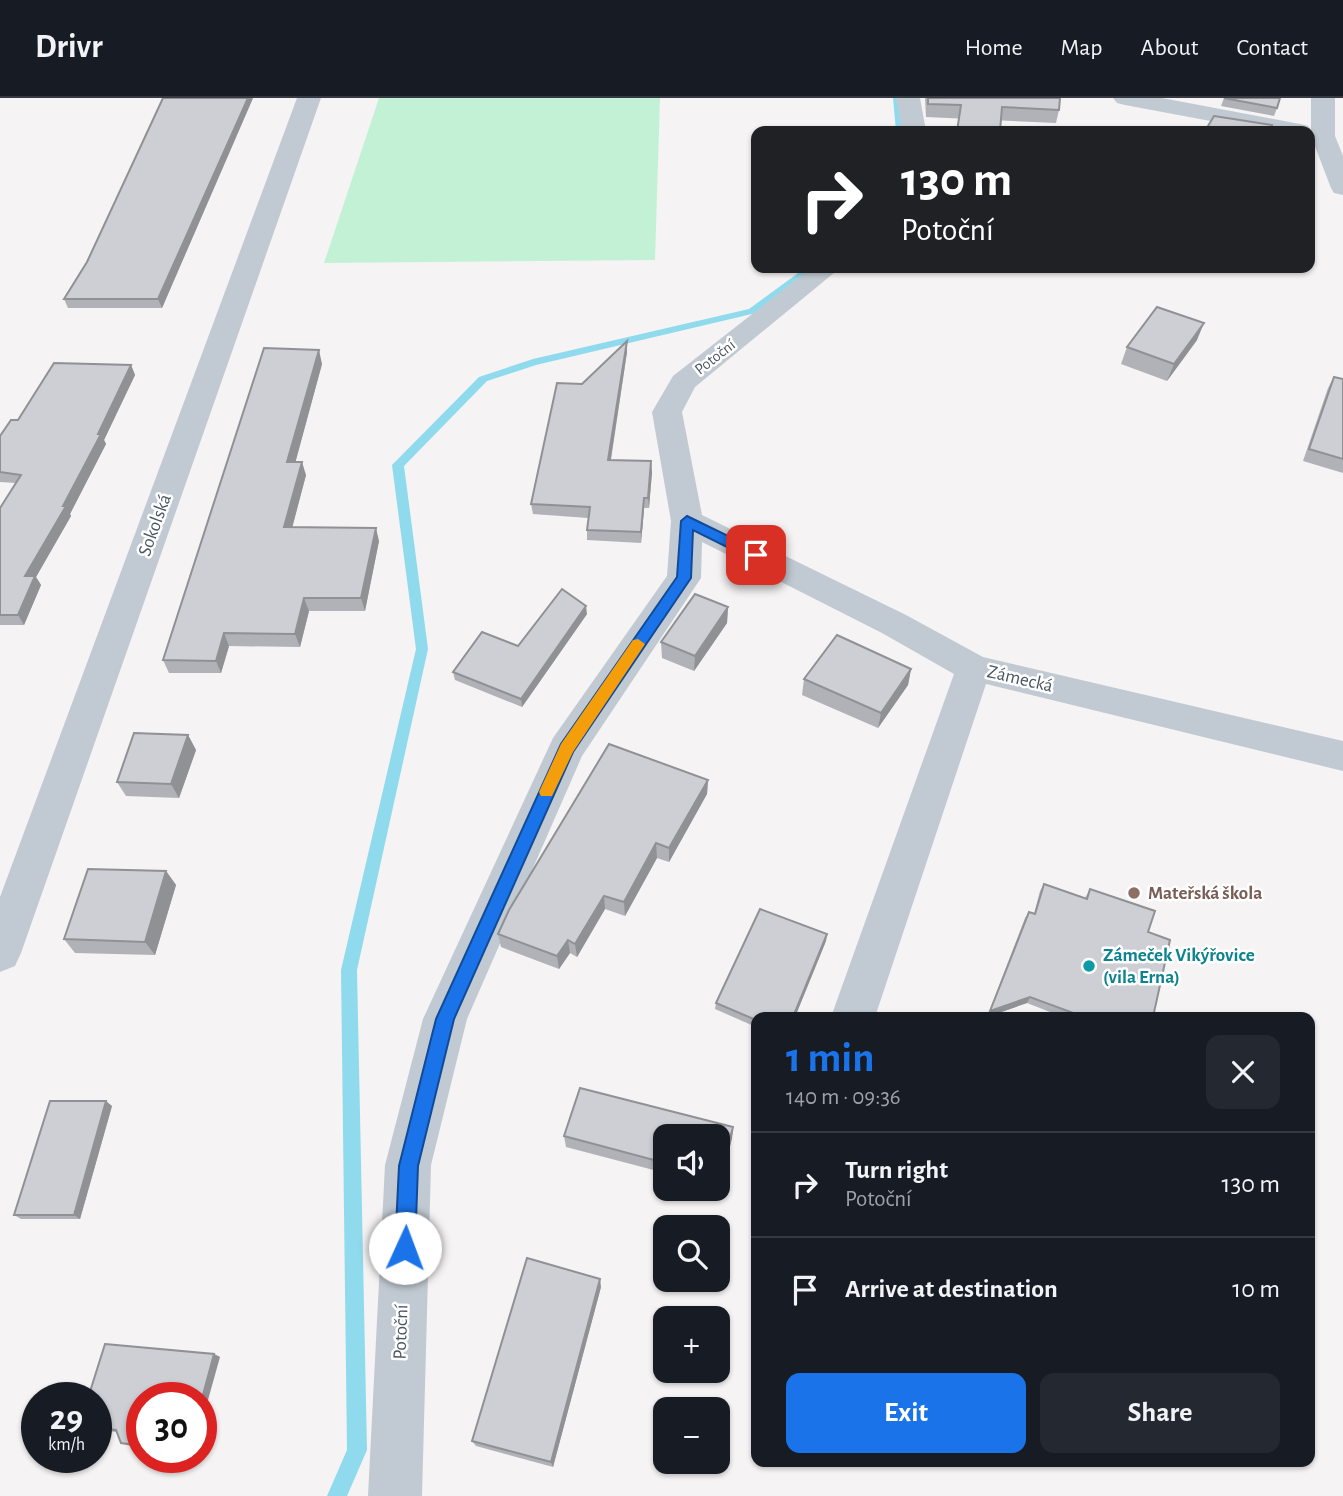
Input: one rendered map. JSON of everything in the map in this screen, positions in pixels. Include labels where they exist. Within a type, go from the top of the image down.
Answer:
[{"type":"street","name":"Sokolská","points":[[0,953],[309,98]]},
{"type":"street","points":[[908,98],[913,126]]},
{"type":"street","points":[[1125,98],[1274,126]]},
{"type":"street","points":[[1313,126],[1323,98]]},
{"type":"street","points":[[1315,140],[1343,188]]},
{"type":"street","name":"Potoční","points":[[395,1496],[408,1166],[445,1019],[566,749],[684,578],[687,521],[667,412],[683,382],[821,273]]},
{"type":"street","points":[[687,521],[894,624],[974,668]]},
{"type":"street","name":"Zámecká","points":[[855,1012],[974,668],[1343,756]]},
{"type":"green space","points":[[379,98],[660,98],[655,260],[324,263]]},
{"type":"building","points":[[163,98],[248,98],[158,299],[64,299],[87,262]]},
{"type":"building","points":[[928,98],[1060,98],[1059,110],[1002,107],[1000,126],[958,126],[961,105],[928,104]]},
{"type":"building","points":[[1224,98],[1280,98],[1277,108]]},
{"type":"building","points":[[1214,116],[1272,125],[1272,126],[1208,126]]},
{"type":"building","points":[[1157,307],[1204,323],[1174,364],[1127,347]]},
{"type":"building","points":[[627,341],[608,460],[651,461],[648,498],[644,498],[641,532],[587,530],[590,507],[531,504],[557,383],[582,384]]},
{"type":"building","points":[[264,348],[319,350],[287,462],[302,462],[284,527],[376,528],[361,598],[304,598],[295,634],[224,633],[216,661],[163,660]]},
{"type":"building","points":[[54,363],[131,365],[98,434],[101,434],[63,506],[66,506],[25,576],[35,576],[18,615],[0,615],[0,508],[21,475],[0,472],[0,436],[11,420],[18,420]]},
{"type":"building","points":[[1334,377],[1343,379],[1343,459],[1309,449]]},
{"type":"building","points":[[562,589],[586,606],[521,699],[453,672],[482,632],[518,646]]},
{"type":"building","points":[[695,594],[728,607],[695,656],[661,642]]},
{"type":"building","points":[[837,635],[911,669],[881,713],[804,679]]},
{"type":"building","points":[[134,733],[188,735],[171,784],[117,782]]},
{"type":"building","points":[[609,744],[708,780],[669,848],[656,843],[624,902],[604,896],[575,944],[568,940],[557,956],[498,934],[509,910]]},
{"type":"building","points":[[88,869],[166,871],[145,942],[64,939]]},
{"type":"building","name":"Zámeček Vikýřovice (vila Erna)","points":[[1044,884],[1087,899],[1090,889],[1155,911],[1148,932],[1170,940],[1154,1012],[1070,1012],[1030,997],[990,1011],[1029,912],[1035,914]]},
{"type":"building","points":[[760,909],[827,934],[795,1012],[751,1012],[751,1018],[716,1003]]},
{"type":"building","points":[[580,1088],[721,1124],[653,1124],[653,1160],[564,1136]]},
{"type":"building","points":[[50,1101],[106,1101],[74,1215],[14,1215]]},
{"type":"building","points":[[527,1258],[600,1279],[551,1462],[472,1441]]},
{"type":"building","points":[[105,1344],[214,1354],[206,1382],[126,1382],[126,1444],[121,1443],[116,1430],[112,1430],[112,1382],[93,1382]]},
{"type":"waterway","points":[[897,98],[900,126]]},
{"type":"waterway","points":[[337,1496],[357,1450],[349,970],[422,649],[398,465],[483,379],[533,362],[752,311],[804,273]]},
{"type":"slow traffic","points":[[547,792],[566,749],[638,644]]},
{"type":"place","name":"Mateřská škola","points":[[1134,893]]},
{"type":"place","name":"Zámeček Vikýřovice (vila Erna)","points":[[1089,966]]},
{"type":"route","points":[[405,1248],[408,1166],[445,1019],[566,749],[684,578],[687,521],[756,555]]}]
